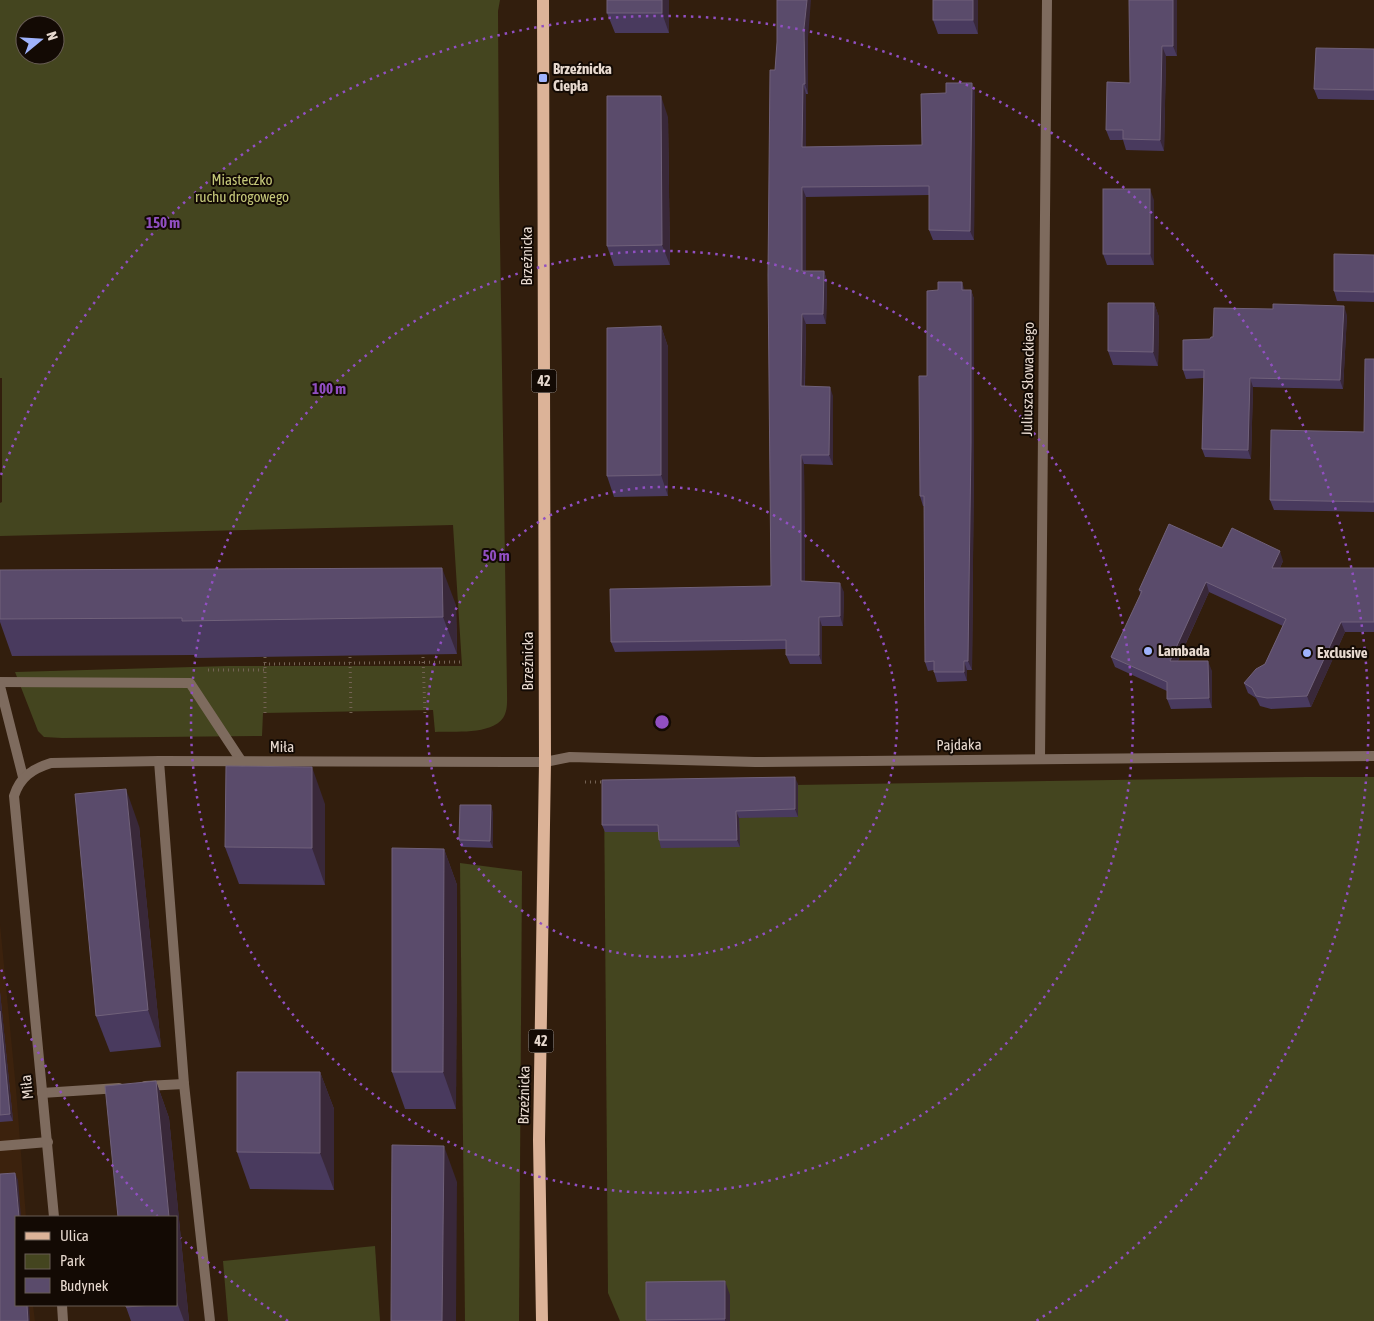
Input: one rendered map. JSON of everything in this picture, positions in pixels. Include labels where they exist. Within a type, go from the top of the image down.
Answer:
[{"type":"main road","name":"Brzeźnicka","points":[[542,1321],[539,1140],[545,762],[543,0]]},
{"type":"street","name":"Juliusza Słowackiego","points":[[1040,758],[1047,0]]},
{"type":"street","points":[[0,682],[190,683],[242,762]]},
{"type":"street","points":[[0,686],[23,777]]},
{"type":"street","name":"Pajdaka","points":[[545,762],[570,757],[755,762],[1374,756]]},
{"type":"street","name":"Miła","points":[[54,1216],[14,796],[23,777],[38,767],[50,763],[159,761],[545,762]]},
{"type":"street","points":[[159,761],[184,1084],[210,1321]]},
{"type":"street","points":[[42,1093],[184,1084]]},
{"type":"street","points":[[0,1146],[48,1142]]},
{"type":"street","points":[[62,1306],[63,1321]]},
{"type":"path","points":[[350,657],[351,716]]},
{"type":"path","points":[[423,657],[426,715]]},
{"type":"path","points":[[265,658],[265,717]]},
{"type":"path","points":[[264,664],[461,662]]},
{"type":"shaded area","points":[[0,924],[26,1216],[15,1216],[15,1306],[33,1306],[35,1321],[0,1321]]},
{"type":"green space","name":"Miasteczko ruchu drogowego","points":[[0,0],[500,0],[498,11],[499,176],[507,698],[505,715],[497,723],[481,730],[435,732],[433,710],[263,713],[262,736],[44,737],[38,731],[15,672],[228,666],[462,666],[453,525],[0,536],[0,503],[2,502],[2,378],[0,378]]},
{"type":"green space","points":[[1374,777],[1374,1321],[620,1321],[608,1293],[604,788]]},
{"type":"green space","points":[[460,863],[522,871],[519,1321],[465,1321]]},
{"type":"green space","points":[[375,1246],[380,1321],[228,1321],[223,1261]]},
{"type":"building","points":[[607,0],[662,0],[662,13],[607,13]]},
{"type":"building","points":[[777,0],[807,0],[804,28],[805,84],[803,84],[802,147],[922,145],[921,94],[946,93],[946,83],[972,83],[970,231],[929,230],[929,186],[802,187],[802,271],[824,271],[823,314],[802,314],[801,386],[830,387],[829,455],[801,455],[801,581],[840,583],[840,616],[819,617],[819,655],[786,655],[786,640],[611,642],[610,589],[771,586],[768,275],[770,70],[775,70]]},
{"type":"building","points":[[933,0],[973,0],[973,20],[933,20]]},
{"type":"building","points":[[1129,0],[1173,0],[1173,46],[1162,46],[1160,140],[1123,139],[1123,130],[1106,130],[1107,82],[1130,83]]},
{"type":"building","points":[[1316,48],[1374,49],[1374,90],[1314,89]]},
{"type":"building","points":[[607,96],[661,96],[662,245],[607,246]]},
{"type":"building","points":[[1103,189],[1150,189],[1150,254],[1103,254]]},
{"type":"building","points":[[1334,254],[1374,255],[1374,292],[1334,291]]},
{"type":"building","points":[[938,282],[962,282],[962,290],[971,290],[968,661],[964,661],[964,672],[934,672],[934,661],[925,662],[924,496],[920,496],[919,376],[927,376],[927,291],[938,290]]},
{"type":"building","points":[[1108,303],[1154,303],[1153,352],[1108,351]]},
{"type":"building","points":[[1273,304],[1344,306],[1340,380],[1250,378],[1248,450],[1202,449],[1204,370],[1183,370],[1183,340],[1210,339],[1213,337],[1214,308],[1273,309]]},
{"type":"building","points":[[661,326],[661,475],[607,476],[607,328]]},
{"type":"building","points":[[1365,359],[1374,359],[1374,502],[1270,500],[1271,430],[1364,432]]},
{"type":"building","points":[[1169,524],[1222,548],[1232,528],[1280,551],[1272,568],[1374,568],[1374,622],[1341,622],[1307,696],[1267,698],[1256,696],[1252,688],[1244,683],[1256,669],[1265,664],[1286,619],[1206,582],[1170,661],[1208,661],[1209,698],[1167,699],[1167,682],[1111,657],[1142,591],[1139,590]]},
{"type":"building","points":[[442,568],[443,617],[182,621],[182,618],[0,619],[0,570]]},
{"type":"building","points":[[226,766],[312,767],[312,848],[225,847]]},
{"type":"building","points":[[795,777],[795,809],[736,811],[737,840],[659,840],[658,825],[602,825],[602,780]]},
{"type":"building","points":[[126,789],[148,1010],[96,1016],[75,794]]},
{"type":"building","points":[[460,805],[491,805],[490,841],[459,840]]},
{"type":"building","points":[[392,848],[444,849],[443,1072],[392,1072]]},
{"type":"building","points":[[0,1011],[10,1114],[0,1115]]},
{"type":"building","points":[[237,1072],[320,1072],[320,1153],[237,1152]]},
{"type":"building","points":[[156,1081],[169,1216],[118,1216],[105,1086]]},
{"type":"building","points":[[392,1145],[444,1146],[442,1321],[391,1321]]},
{"type":"building","points":[[15,1173],[19,1216],[15,1216],[15,1306],[27,1306],[28,1321],[0,1321],[0,1174]]},
{"type":"building","points":[[725,1281],[725,1319],[646,1320],[646,1282]]},
{"type":"place","name":"Brzeźnicka Ciepła","points":[[543,78]]},
{"type":"place","name":"Lambada","points":[[1148,651]]},
{"type":"place","name":"Exclusive","points":[[1307,653]]}]
